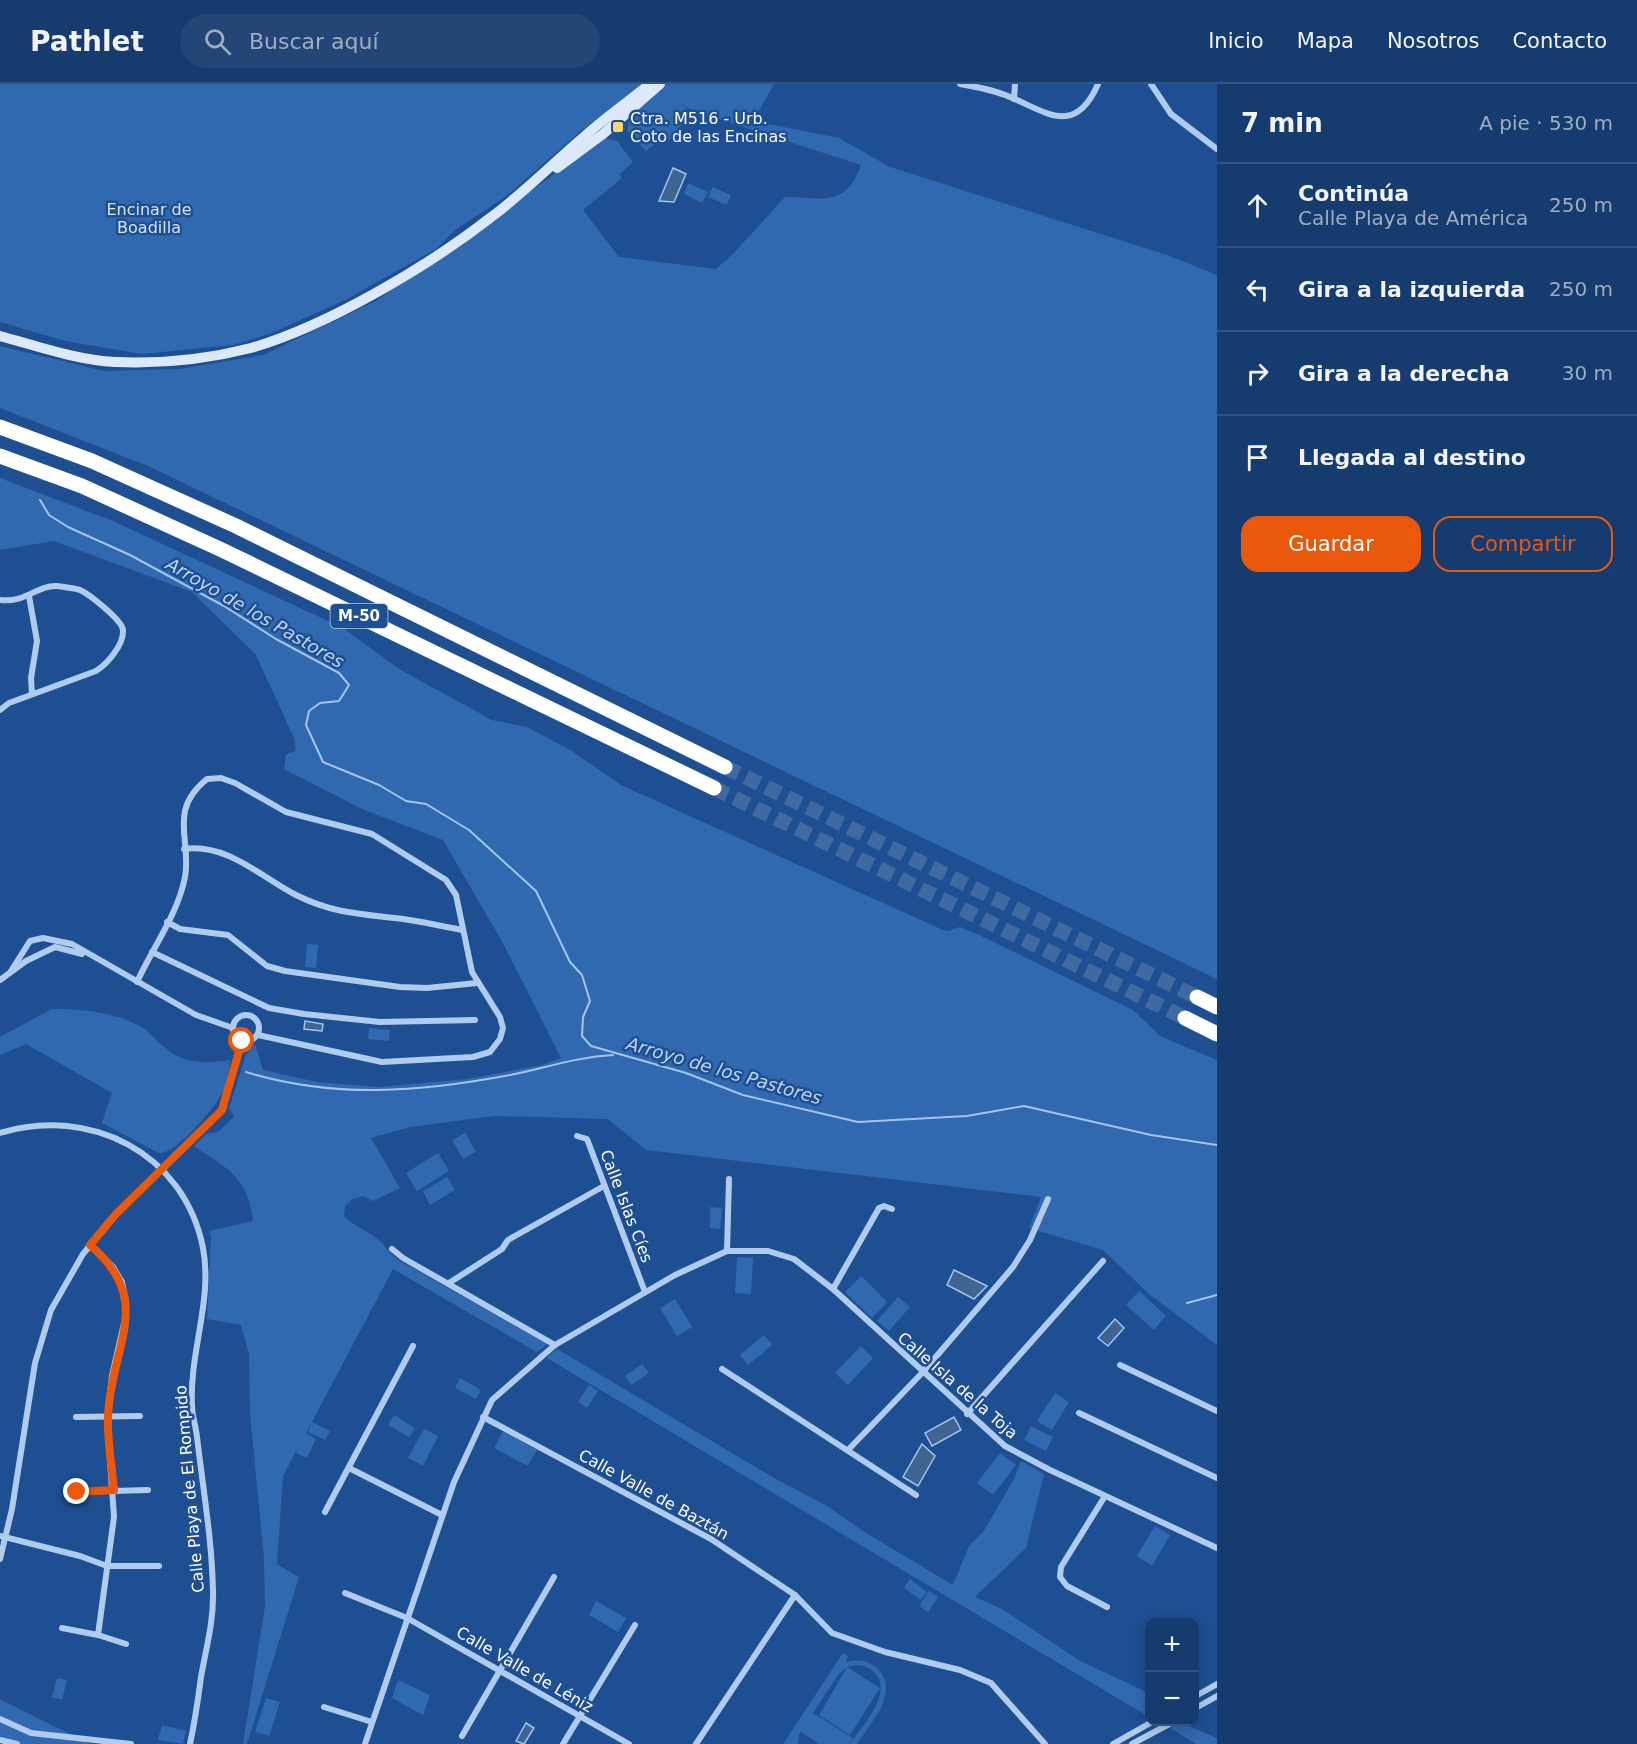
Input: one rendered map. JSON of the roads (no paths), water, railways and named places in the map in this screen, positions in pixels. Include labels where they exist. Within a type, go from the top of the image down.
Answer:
[{"type":"highway","name":"M-50","points":[[0,427],[93,461],[236,526],[724,767]]},
{"type":"highway","name":"M-50","points":[[0,456],[82,486],[222,550],[714,788]]},
{"type":"highway","points":[[1197,998],[1217,1007]]},
{"type":"highway","points":[[1185,1018],[1217,1034]]},
{"type":"street","points":[[0,336],[51,350],[113,362],[175,360],[249,348],[285,336],[403,276],[460,241],[650,84]]},
{"type":"street","points":[[531,184],[597,139],[660,84]]},
{"type":"street","points":[[960,84],[1014,99],[1038,112],[1066,116],[1079,110],[1093,95],[1098,84]]},
{"type":"street","points":[[1014,99],[1015,84]]},
{"type":"street","points":[[1151,84],[1171,114],[1217,150]]},
{"type":"street","points":[[0,600],[12,601],[54,586],[81,591],[114,616],[121,623],[123,630],[118,646],[104,666],[85,676],[9,703],[0,710]]},
{"type":"street","points":[[29,596],[37,641],[31,678],[32,694]]},
{"type":"street","points":[[137,982],[167,922],[185,877],[182,826],[188,801],[207,779],[221,778],[235,783],[286,812],[372,834],[446,880],[456,895],[462,930],[477,983],[500,1017],[502,1028],[500,1039],[490,1052],[472,1057],[382,1062],[258,1035]]},
{"type":"street","points":[[184,849],[196,847],[237,860],[323,908],[351,915],[419,921],[462,930]]},
{"type":"street","points":[[167,922],[180,929],[228,935],[267,966],[285,971],[400,987],[427,988],[477,983]]},
{"type":"street","points":[[11,971],[30,941],[43,938],[72,944],[196,1015],[233,1028]]},
{"type":"street","points":[[0,980],[11,971],[55,947],[69,949],[93,958]]},
{"type":"street","points":[[152,952],[269,1008],[304,1014],[389,1022],[475,1020]]},
{"type":"street","points":[[249,1015],[256,1020],[259,1027],[258,1035],[251,1041],[242,1041],[235,1036],[233,1028],[235,1021],[241,1016],[249,1015]]},
{"type":"street","points":[[0,1559],[35,1363],[51,1310],[90,1245],[116,1214],[222,1110],[242,1041]]},
{"type":"street","name":"Calle Playa de El Rompido","points":[[0,1132],[23,1126],[71,1126],[96,1130],[139,1150],[162,1169],[191,1212],[203,1248],[205,1286],[191,1384],[213,1594],[199,1704],[190,1744]]},
{"type":"street","name":"Calle Islas Cíes","points":[[577,1136],[587,1139],[645,1292]]},
{"type":"street","points":[[727,1251],[729,1179]]},
{"type":"street","points":[[449,1283],[502,1249],[508,1240],[604,1186]]},
{"type":"street","points":[[848,1450],[922,1373],[1013,1267],[1030,1240],[1048,1199]]},
{"type":"street","points":[[833,1289],[879,1209],[884,1206],[892,1209]]},
{"type":"street","points":[[90,1245],[113,1267],[122,1282],[126,1301],[124,1327],[112,1376],[107,1418],[114,1490],[114,1516],[98,1635]]},
{"type":"street","points":[[392,1249],[403,1258],[555,1345]]},
{"type":"street","name":"Calle Isla de la Toja","points":[[365,1744],[442,1515],[492,1400],[555,1345],[696,1264],[727,1251],[751,1250],[784,1255],[807,1267],[1005,1446],[1217,1548]]},
{"type":"street","points":[[967,1414],[1103,1261]]},
{"type":"street","points":[[326,1512],[413,1346]]},
{"type":"street","points":[[1120,1365],[1217,1411]]},
{"type":"street","points":[[722,1368],[916,1495]]},
{"type":"street","points":[[1079,1413],[1217,1478]]},
{"type":"street","points":[[76,1417],[140,1416]]},
{"type":"street","name":"Calle Valle de Baztán","points":[[483,1417],[668,1514],[795,1595],[827,1629],[849,1641],[960,1670],[991,1683],[1045,1744]]},
{"type":"street","points":[[349,1468],[442,1515]]},
{"type":"street","points":[[77,1492],[148,1490]]},
{"type":"street","points":[[1105,1496],[1061,1567],[1060,1577],[1067,1586],[1107,1607]]},
{"type":"street","points":[[3,1538],[80,1556],[107,1566],[159,1566]]},
{"type":"street","points":[[462,1736],[554,1576]]},
{"type":"street","name":"Calle Valle de Léniz","points":[[345,1593],[407,1618],[629,1744]]},
{"type":"street","points":[[696,1744],[795,1595]]},
{"type":"street","points":[[563,1744],[635,1625]]},
{"type":"street","points":[[62,1628],[98,1635],[126,1644]]},
{"type":"street","points":[[1199,1694],[1217,1684]]},
{"type":"street","points":[[1199,1706],[1217,1696]]},
{"type":"street","points":[[324,1707],[372,1722]]},
{"type":"street","points":[[0,1719],[31,1733],[131,1744]]},
{"type":"street","points":[[1113,1744],[1145,1726]]},
{"type":"street","points":[[1132,1744],[1166,1726]]},
{"type":"street","points":[[0,1740],[17,1744]]},
{"type":"waterway","name":"Arroyo de los Pastores","points":[[40,500],[49,515],[68,527],[130,555],[224,606],[276,639],[339,673],[349,685],[339,701],[320,703],[309,711],[306,725],[323,762],[379,785],[406,801],[426,804],[469,830],[536,891],[570,962],[582,975],[590,1001],[583,1017],[582,1036],[591,1046],[686,1073],[743,1095],[858,1122],[967,1116],[1024,1106],[1151,1135],[1217,1145]]},
{"type":"waterway","name":"Arroyo de los Pastores","points":[[246,1072],[279,1081],[312,1086],[345,1089],[411,1089],[477,1081],[574,1060],[613,1055]]},
{"type":"waterway","points":[[1187,1303],[1217,1295]]},
{"type":"tunnel","points":[[725,767],[1197,997]]},
{"type":"tunnel","points":[[714,788],[1185,1018]]},
{"type":"place","name":"Ctra. M516 - Urb. Coto de las Encinas","points":[[618,127]]},
{"type":"park label","name":"Encinar de Boadilla","points":[[149,218]]}]
